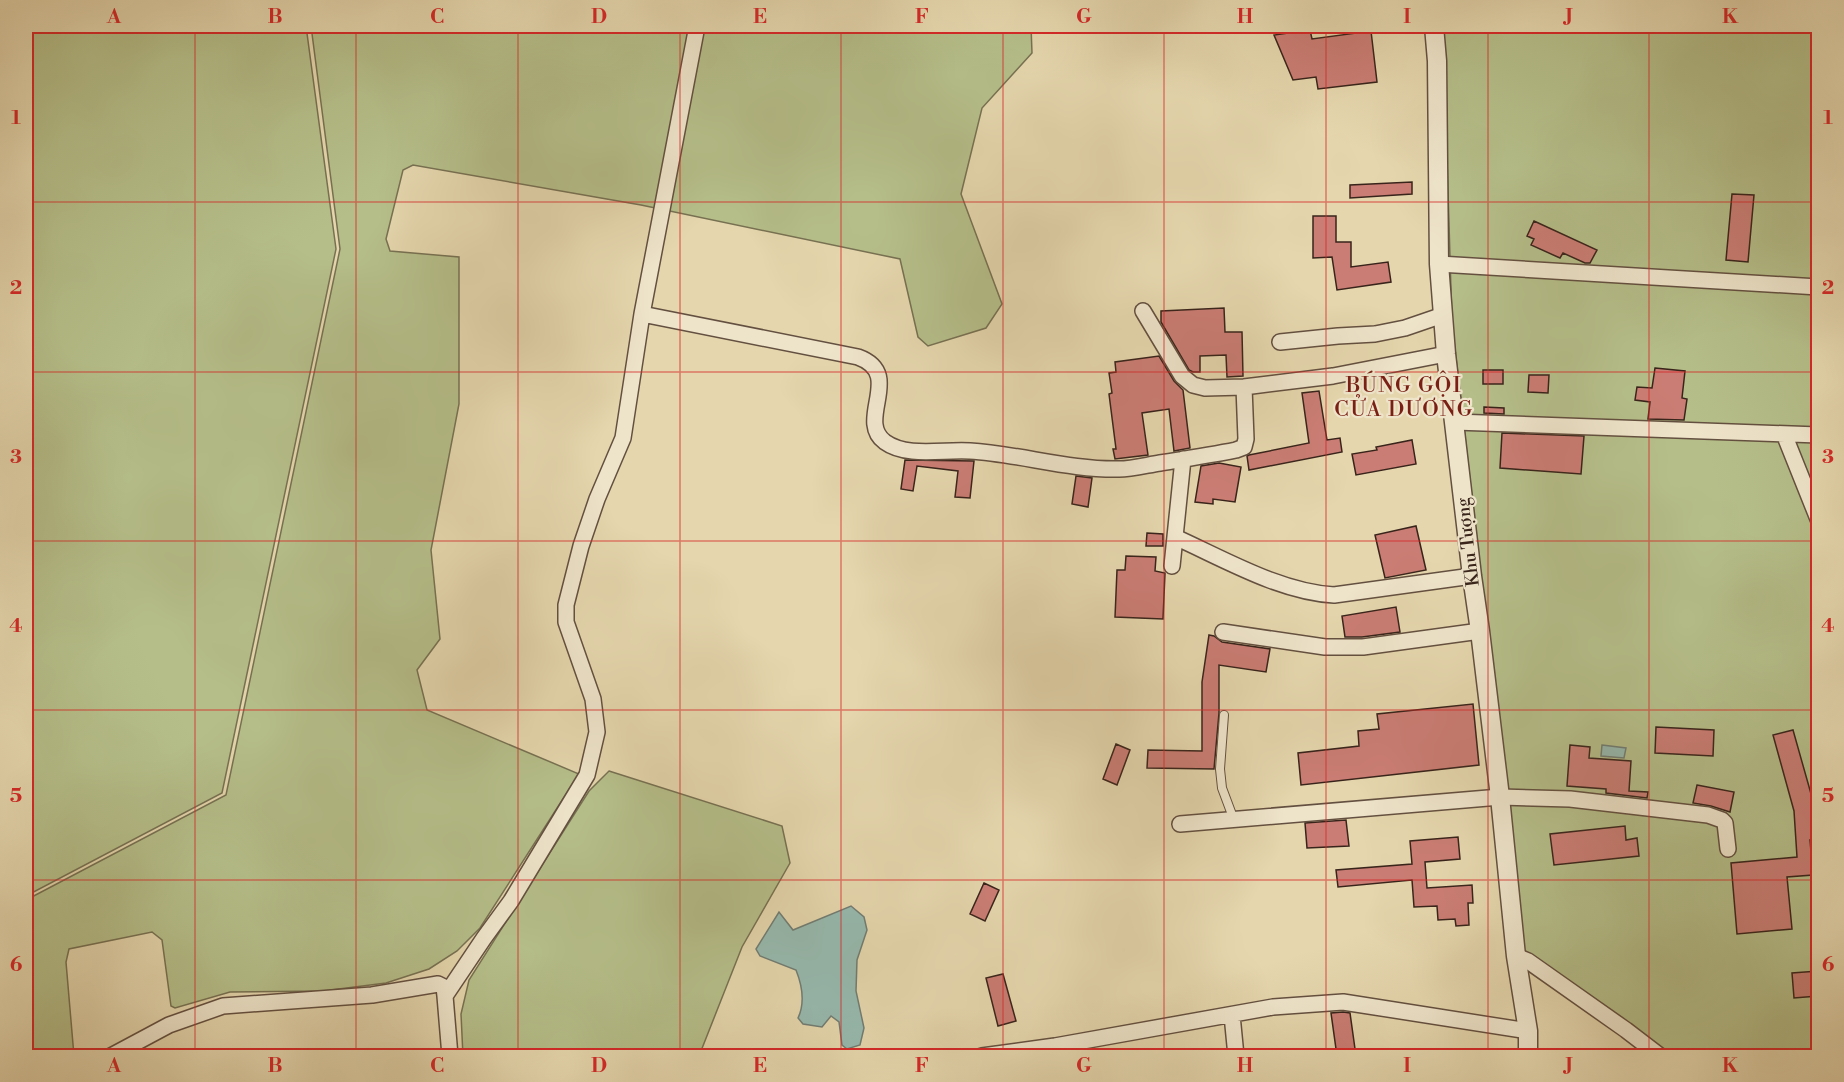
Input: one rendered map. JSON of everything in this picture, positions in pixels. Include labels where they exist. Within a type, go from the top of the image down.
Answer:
[{"type":"street","points":[[445,996],[511,901],[586,775],[593,752],[597,732],[593,699],[566,622],[566,605],[581,546],[597,499],[623,438],[642,314],[697,26]]},
{"type":"street","name":"Khu Tượng","points":[[1434,26],[1437,61],[1439,264],[1446,354],[1500,797],[1516,957],[1528,1031],[1528,1056]]},
{"type":"street","points":[[1439,264],[1818,287]]},
{"type":"street","points":[[1143,311],[1182,376],[1193,385],[1205,388],[1244,387],[1333,376],[1446,354]]},
{"type":"street","points":[[642,314],[866,360],[873,366],[880,382],[873,420],[874,426],[881,439],[895,448],[904,450],[969,451],[1090,468],[1121,469],[1236,450],[1244,447],[1246,439],[1244,387]]},
{"type":"street","points":[[1280,342],[1375,334],[1405,328],[1443,315]]},
{"type":"street","points":[[1455,422],[1818,435]]},
{"type":"street","points":[[1784,435],[1818,519]]},
{"type":"street","points":[[1172,566],[1184,459]]},
{"type":"street","points":[[1175,537],[1294,589],[1315,594],[1334,595],[1472,576]]},
{"type":"street","points":[[1223,632],[1325,647],[1363,647],[1480,631]]},
{"type":"street","points":[[1180,824],[1500,797],[1570,799],[1708,815],[1725,823],[1728,849]]},
{"type":"street","points":[[1516,957],[1546,974],[1660,1056]]},
{"type":"street","points":[[111,1056],[169,1025],[223,1006],[372,995],[438,984],[444,987],[450,1056]]},
{"type":"street","points":[[982,1056],[1273,1008],[1343,1002],[1528,1031]]},
{"type":"street","points":[[1232,1015],[1236,1056]]},
{"type":"lane","points":[[1224,715],[1220,769],[1222,788],[1234,820]]},
{"type":"green space","points":[[26,26],[306,26],[336,249],[222,793],[26,896]]},
{"type":"green space","points":[[311,26],[1031,26],[1032,53],[982,108],[961,194],[1002,304],[986,328],[928,346],[918,337],[900,259],[641,205],[413,165],[403,170],[386,239],[390,251],[459,257],[459,404],[431,550],[440,639],[417,670],[427,710],[579,774],[480,928],[457,951],[429,969],[386,983],[323,991],[230,992],[175,1008],[171,1006],[162,940],[152,932],[69,949],[66,962],[74,1056],[26,1056],[26,900],[226,795],[340,249]]},
{"type":"green space","points":[[1443,26],[1818,26],[1818,1056],[1664,1056],[1524,950],[1452,323]]},
{"type":"green space","points":[[609,771],[782,826],[790,863],[742,947],[699,1056],[463,1056],[461,1014],[469,980],[589,791]]},
{"type":"water","points":[[1602,745],[1626,748],[1624,758],[1601,756]]},
{"type":"water","points":[[851,906],[864,917],[867,930],[857,960],[856,991],[864,1028],[860,1045],[847,1049],[842,1045],[839,1022],[831,1016],[822,1027],[803,1024],[798,1018],[802,994],[796,970],[760,956],[756,949],[779,912],[793,930]]},
{"type":"building","points":[[1310,30],[1312,39],[1371,31],[1377,82],[1318,89],[1316,77],[1293,80],[1274,35]]},
{"type":"building","points":[[1412,182],[1412,194],[1350,198],[1350,185]]},
{"type":"building","points":[[1732,194],[1754,195],[1748,262],[1726,260]]},
{"type":"building","points":[[1313,216],[1336,216],[1336,242],[1351,242],[1351,267],[1388,262],[1391,282],[1337,290],[1332,257],[1313,258]]},
{"type":"building","points":[[1534,221],[1597,250],[1590,263],[1563,253],[1560,258],[1531,245],[1534,239],[1527,236]]},
{"type":"building","points":[[1224,308],[1225,332],[1242,332],[1243,376],[1227,377],[1226,355],[1200,356],[1200,372],[1189,370],[1161,322],[1161,311]]},
{"type":"building","points":[[1159,356],[1174,381],[1183,390],[1190,448],[1174,451],[1169,409],[1142,413],[1148,455],[1115,459],[1109,373],[1116,372],[1115,362]]},
{"type":"building","points":[[1655,368],[1685,371],[1682,398],[1687,399],[1684,420],[1648,419],[1650,402],[1635,400],[1637,387],[1652,388]]},
{"type":"building","points":[[1483,370],[1503,370],[1503,384],[1483,384]]},
{"type":"building","points":[[1529,375],[1549,375],[1548,393],[1528,392]]},
{"type":"building","points":[[1319,391],[1327,440],[1340,438],[1342,452],[1249,470],[1247,456],[1249,455],[1309,443],[1302,393]]},
{"type":"building","points":[[1484,407],[1504,408],[1504,414],[1484,413]]},
{"type":"building","points":[[1502,433],[1584,436],[1581,474],[1500,468]]},
{"type":"building","points":[[1412,440],[1416,464],[1356,475],[1352,454]]},
{"type":"building","points":[[905,460],[974,461],[970,498],[955,497],[958,471],[917,466],[913,491],[901,489]]},
{"type":"building","points":[[1219,463],[1241,467],[1235,502],[1213,499],[1213,504],[1195,502],[1201,466]]},
{"type":"building","points":[[1076,476],[1092,478],[1088,507],[1072,504]]},
{"type":"building","points":[[1416,526],[1426,570],[1385,578],[1375,535]]},
{"type":"building","points":[[1147,533],[1163,534],[1163,546],[1146,546]]},
{"type":"building","points":[[1126,556],[1156,557],[1155,571],[1165,573],[1163,619],[1115,617],[1117,570],[1125,570]]},
{"type":"building","points":[[1396,607],[1400,632],[1345,637],[1342,616]]},
{"type":"building","points":[[1209,635],[1222,642],[1270,649],[1266,672],[1219,665],[1219,713],[1214,769],[1147,768],[1148,750],[1202,751],[1202,682]]},
{"type":"building","points":[[1473,704],[1479,765],[1301,785],[1298,753],[1359,746],[1358,731],[1379,729],[1377,714]]},
{"type":"building","points":[[1656,727],[1714,730],[1713,756],[1655,753]]},
{"type":"building","points":[[1793,730],[1815,808],[1817,839],[1810,840],[1813,875],[1787,877],[1792,929],[1737,934],[1731,863],[1797,857],[1794,811],[1773,735]]},
{"type":"building","points":[[1116,744],[1130,750],[1117,785],[1103,779]]},
{"type":"building","points":[[1570,745],[1590,747],[1589,758],[1631,761],[1629,791],[1648,792],[1647,798],[1606,793],[1606,789],[1567,786]]},
{"type":"building","points":[[1697,785],[1734,792],[1730,812],[1693,803]]},
{"type":"building","points":[[1346,820],[1349,846],[1307,848],[1305,823]]},
{"type":"building","points":[[1625,826],[1626,840],[1637,838],[1639,856],[1554,865],[1550,834]]},
{"type":"building","points":[[1458,837],[1460,859],[1425,862],[1427,888],[1472,885],[1473,903],[1468,903],[1469,925],[1456,926],[1455,919],[1438,920],[1437,906],[1414,907],[1412,880],[1338,887],[1336,870],[1412,864],[1410,841]]},
{"type":"building","points":[[984,883],[999,890],[985,921],[970,914]]},
{"type":"building","points":[[1818,971],[1818,996],[1794,998],[1792,973]]},
{"type":"building","points":[[1003,974],[1016,1021],[998,1026],[986,978]]},
{"type":"building","points":[[1331,1013],[1350,1013],[1356,1056],[1337,1056]]},
{"type":"district","name":"BÚNG GỘI CỬA DƯƠNG","points":[[1404,398]]}]
